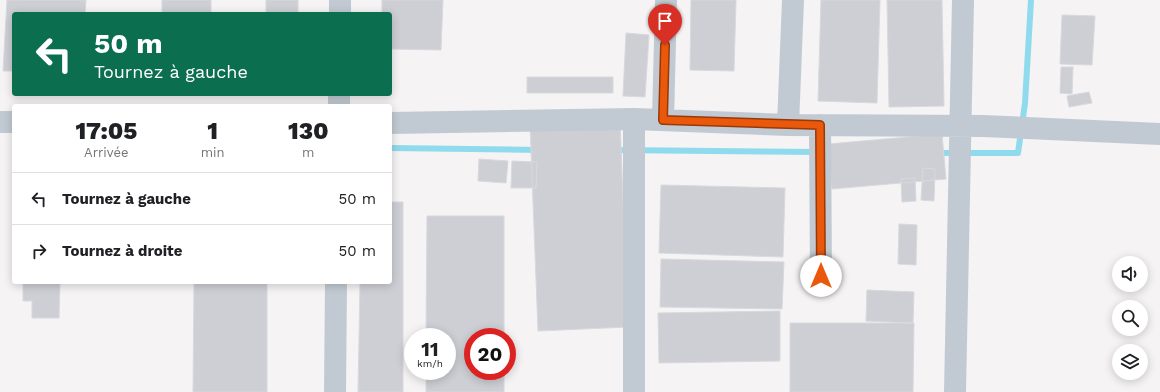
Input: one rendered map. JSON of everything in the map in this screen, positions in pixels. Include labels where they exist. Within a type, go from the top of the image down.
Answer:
[{"type":"street","points":[[340,0],[340,12]]},
{"type":"street","points":[[663,120],[666,0]]},
{"type":"street","points":[[788,125],[793,0]]},
{"type":"street","points":[[955,392],[963,0]]},
{"type":"street","points":[[634,119],[634,392]]},
{"type":"street","points":[[392,123],[634,119],[788,125],[820,131],[983,126],[1160,134]]},
{"type":"street","points":[[0,122],[12,122]]},
{"type":"street","points":[[820,131],[821,276]]},
{"type":"street","points":[[335,392],[336,284]]},
{"type":"building","points":[[7,0],[86,0],[85,12],[12,12],[12,71],[3,71]]},
{"type":"building","points":[[162,0],[211,0],[211,12],[162,12]]},
{"type":"building","points":[[266,0],[298,0],[298,12],[266,12]]},
{"type":"building","points":[[382,0],[443,0],[441,50],[392,49],[392,12],[382,12]]},
{"type":"building","points":[[691,0],[736,0],[734,71],[690,70]]},
{"type":"building","points":[[821,0],[880,0],[877,103],[818,101]]},
{"type":"building","points":[[887,0],[942,0],[944,106],[889,107]]},
{"type":"building","points":[[1062,15],[1095,16],[1092,65],[1060,64]]},
{"type":"building","points":[[626,33],[649,35],[645,97],[623,96]]},
{"type":"building","points":[[1061,67],[1073,67],[1072,94],[1060,93]]},
{"type":"building","points":[[527,77],[613,77],[613,93],[527,93]]},
{"type":"building","points":[[1089,92],[1092,103],[1069,107],[1067,96]]},
{"type":"building","points":[[620,120],[628,327],[538,331],[530,124]]},
{"type":"building","points":[[942,134],[946,179],[832,189],[828,144]]},
{"type":"building","points":[[479,159],[508,161],[506,183],[478,181]]},
{"type":"building","points":[[512,161],[537,162],[536,188],[511,188]]},
{"type":"building","points":[[923,168],[935,169],[934,201],[921,200]]},
{"type":"building","points":[[915,178],[916,201],[902,202],[901,179]]},
{"type":"building","points":[[661,185],[785,188],[783,257],[659,253]]},
{"type":"building","points":[[392,202],[403,202],[403,392],[358,392],[360,284],[392,284]]},
{"type":"building","points":[[427,216],[504,216],[504,328],[464,328],[464,380],[504,380],[504,392],[426,392],[426,380],[456,380],[456,328],[426,328]]},
{"type":"building","points":[[899,224],[917,225],[916,265],[898,264]]},
{"type":"building","points":[[661,259],[784,262],[782,309],[660,307]]},
{"type":"building","points":[[23,284],[60,284],[59,318],[32,318],[32,301],[23,301]]},
{"type":"building","points":[[194,284],[267,284],[267,392],[193,392]]},
{"type":"building","points":[[867,290],[914,292],[913,323],[866,321]]},
{"type":"building","points":[[780,311],[780,361],[659,363],[658,313]]},
{"type":"building","points":[[790,323],[914,323],[913,392],[790,392]]},
{"type":"waterway","points":[[936,153],[1018,153],[1025,103],[1031,0]]},
{"type":"waterway","points":[[392,148],[538,150]]},
{"type":"waterway","points":[[614,150],[816,152]]},
{"type":"route","points":[[665,45],[663,120],[820,125],[821,276]]}]
